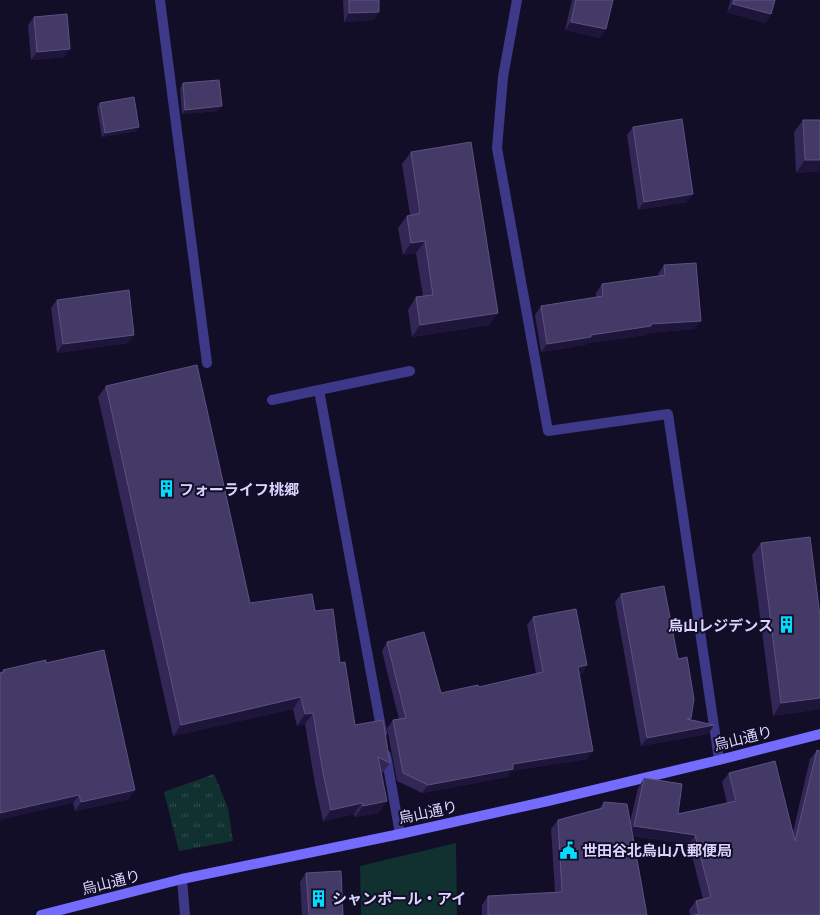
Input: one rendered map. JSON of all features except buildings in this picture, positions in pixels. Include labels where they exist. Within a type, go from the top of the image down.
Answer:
[{"type":"street","points":[[160,0],[207,363]]},
{"type":"street","points":[[517,0],[503,77],[496,148],[548,432],[668,414],[719,760]]},
{"type":"street","points":[[272,400],[410,371]]},
{"type":"street","points":[[320,390],[400,834]]},
{"type":"street","name":"烏山通り","points":[[41,915],[182,879],[400,834],[548,801],[820,734]]},
{"type":"street","points":[[182,879],[185,915]]},
{"type":"green space","points":[[214,774],[228,808],[233,841],[179,851],[164,792]]},
{"type":"green space","points":[[456,843],[457,915],[361,915],[360,866]]},
{"type":"place","name":"フォーライフ桃郷","points":[[166,489]]},
{"type":"place","name":"烏山レジデンス","points":[[786,625]]},
{"type":"place","name":"世田谷北烏山八郵便局","points":[[569,850]]},
{"type":"place","name":"シャンポール・アイ","points":[[319,898]]}]
